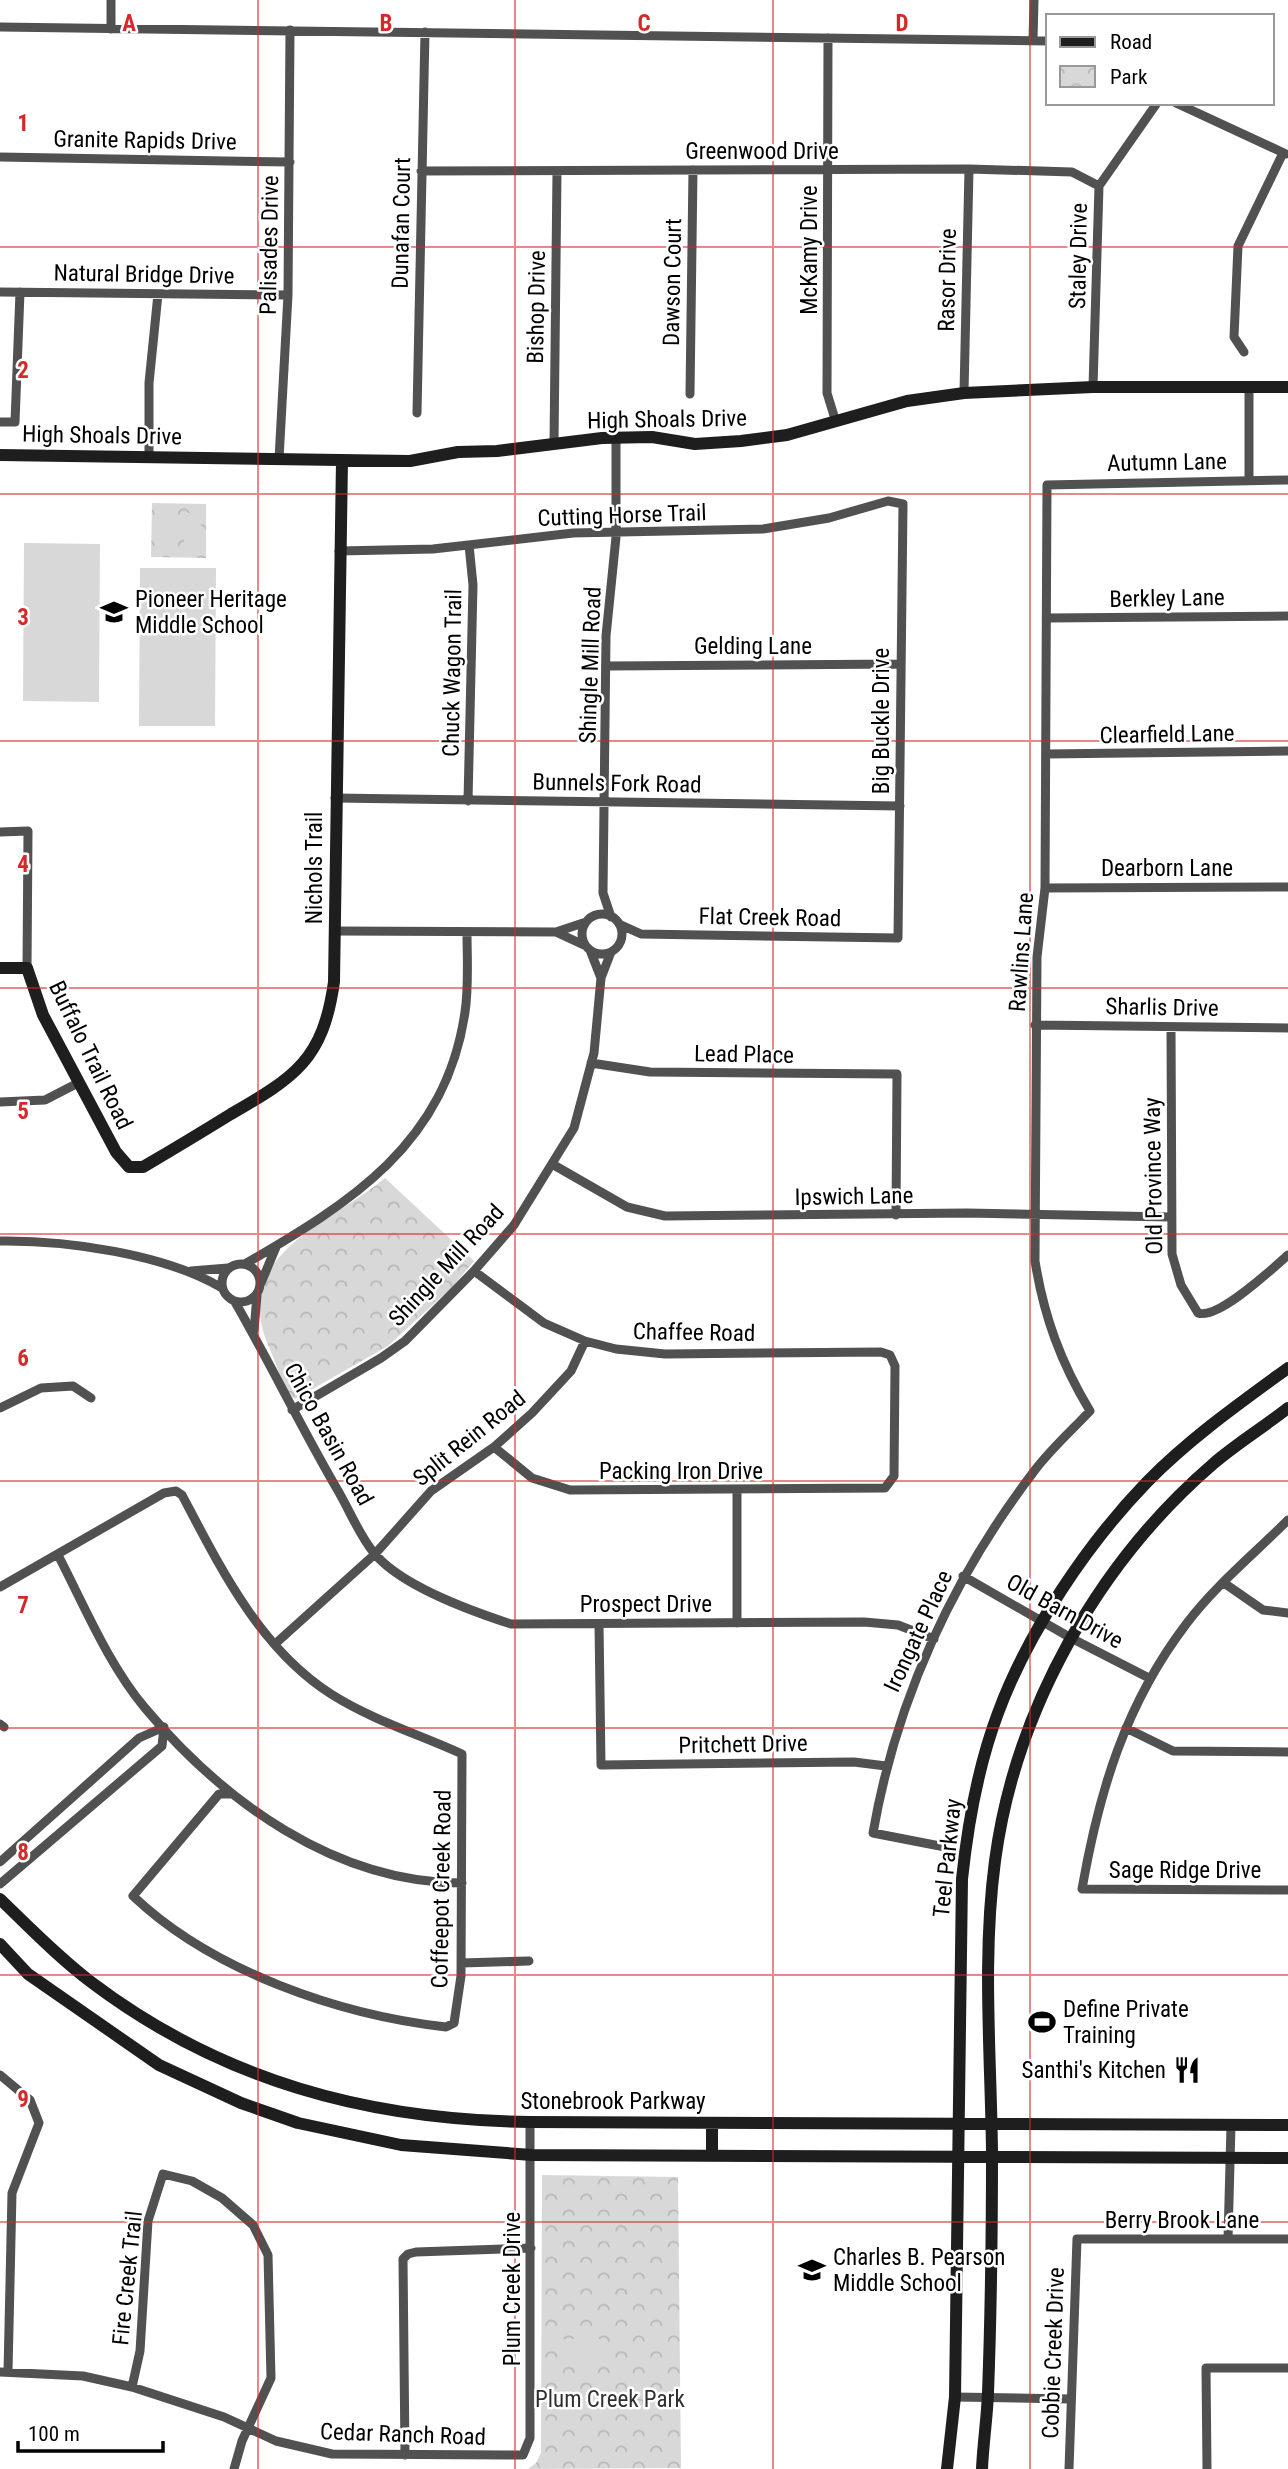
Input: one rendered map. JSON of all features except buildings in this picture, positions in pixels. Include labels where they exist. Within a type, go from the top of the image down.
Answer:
[{"type":"main road","name":"High Shoals Drive","points":[[0,455],[410,461],[458,452],[497,452],[616,438],[652,437],[695,444],[741,441],[787,435],[835,419],[907,401],[964,393],[1093,387],[1288,387]]},
{"type":"main road","name":"Nichols Trail","points":[[129,1167],[143,1167],[280,1086],[299,1069],[320,1037],[330,1010],[335,931],[342,461]]},
{"type":"main road","points":[[0,968],[27,968]]},
{"type":"main road","name":"Buffalo Trail Road","points":[[27,968],[43,1015],[116,1152],[129,1167]]},
{"type":"main road","name":"Teel Parkway","points":[[947,2469],[955,2396],[956,2124],[962,1879],[972,1804],[998,1713],[1044,1621],[1079,1566],[1148,1481],[1210,1426],[1288,1368]]},
{"type":"main road","points":[[982,2469],[988,2398],[992,2156],[988,1956],[995,1860],[1008,1793],[1028,1734],[1071,1638],[1099,1592],[1143,1535],[1213,1464],[1288,1408]]},
{"type":"main road","name":"Stonebrook Parkway","points":[[0,1899],[91,1982],[139,2015],[225,2061],[302,2090],[368,2108],[463,2121],[1288,2125]]},
{"type":"main road","points":[[0,1944],[28,1974],[138,2052],[180,2076],[242,2103],[298,2123],[378,2141],[433,2150],[532,2155],[1288,2158]]},
{"type":"main road","points":[[712,2123],[712,2155]]},
{"type":"street","points":[[111,0],[111,29]]},
{"type":"street","points":[[1033,40],[1034,0]]},
{"type":"street","points":[[0,27],[1046,41]]},
{"type":"street","name":"Palisades Drive","points":[[279,459],[288,295],[290,30]]},
{"type":"street","name":"Dunafan Court","points":[[417,413],[425,32]]},
{"type":"street","name":"McKamy Drive","points":[[828,38],[827,393],[835,419]]},
{"type":"street","name":"Staley Drive","points":[[1093,387],[1099,186],[1156,105]]},
{"type":"street","points":[[1180,105],[1285,154],[1238,246],[1234,337],[1244,352]]},
{"type":"street","name":"Granite Rapids Drive","points":[[0,157],[290,162]]},
{"type":"street","name":"Greenwood Drive","points":[[421,172],[969,169],[1072,172],[1099,186]]},
{"type":"street","name":"Rasor Drive","points":[[964,393],[969,169]]},
{"type":"street","name":"Dawson Court","points":[[690,394],[693,170]]},
{"type":"street","name":"Bishop Drive","points":[[554,444],[557,171]]},
{"type":"street","name":"Natural Bridge Drive","points":[[0,292],[288,295]]},
{"type":"street","points":[[0,422],[16,422],[20,292]]},
{"type":"street","points":[[149,456],[149,383],[158,294]]},
{"type":"street","points":[[1249,480],[1250,387]]},
{"type":"street","name":"Shingle Mill Road","points":[[611,917],[603,893],[606,666],[608,606],[616,532],[616,438]]},
{"type":"street","name":"Autumn Lane","points":[[1047,485],[1288,480]]},
{"type":"street","name":"Rawlins Lane","points":[[1047,485],[1045,888],[1037,939],[1035,1261],[1042,1308],[1065,1369],[1090,1411]]},
{"type":"street","name":"Cutting Horse Trail","points":[[339,551],[404,551],[560,534],[763,528],[829,518],[888,500],[903,504]]},
{"type":"street","name":"Big Buckle Drive","points":[[898,938],[903,504]]},
{"type":"street","name":"Chuck Wagon Trail","points":[[468,801],[473,586],[469,545]]},
{"type":"street","name":"Berkley Lane","points":[[1046,618],[1288,616]]},
{"type":"street","name":"Gelding Lane","points":[[606,666],[901,664]]},
{"type":"street","name":"Clearfield Lane","points":[[1046,754],[1288,751]]},
{"type":"street","name":"Bunnels Fork Road","points":[[335,798],[900,806]]},
{"type":"street","name":"Buffalo Trail Road","points":[[0,832],[28,831],[27,968]]},
{"type":"street","name":"Dearborn Lane","points":[[1045,888],[1288,887]]},
{"type":"street","name":"Shingle Mill Road","points":[[590,919],[603,893]]},
{"type":"street","points":[[335,931],[556,932],[590,919],[611,917],[619,924],[622,936],[614,950]]},
{"type":"street","points":[[588,948],[582,934],[590,919]]},
{"type":"street","name":"Flat Creek Road","points":[[619,924],[641,934],[898,938]]},
{"type":"street","points":[[190,1271],[245,1264],[356,1195],[402,1152],[419,1127],[444,1079],[465,1013],[467,932]]},
{"type":"street","points":[[556,932],[597,953],[614,950],[641,934]]},
{"type":"street","name":"Shingle Mill Road","points":[[588,948],[601,978]]},
{"type":"street","name":"Shingle Mill Road","points":[[292,1410],[381,1358],[405,1340],[474,1271],[514,1225],[574,1128],[591,1063],[601,978],[614,950]]},
{"type":"street","name":"Sharlis Drive","points":[[1035,1025],[1288,1028]]},
{"type":"street","name":"Old Province Way","points":[[1171,1027],[1170,1217],[1175,1269],[1194,1311],[1203,1315],[1213,1313],[1259,1281],[1288,1255]]},
{"type":"street","name":"Lead Place","points":[[591,1063],[650,1072],[897,1074],[896,1215]]},
{"type":"street","points":[[0,1102],[46,1100],[78,1083]]},
{"type":"street","name":"Ipswich Lane","points":[[552,1164],[621,1205],[653,1215],[1035,1214],[1170,1217]]},
{"type":"street","points":[[0,1241],[69,1244],[190,1271],[222,1288],[235,1302],[251,1300],[257,1294],[277,1246]]},
{"type":"street","points":[[245,1264],[256,1271],[260,1283]]},
{"type":"street","points":[[222,1288],[222,1277],[228,1268]]},
{"type":"street","name":"Chaffee Road","points":[[474,1271],[529,1313],[585,1341],[647,1353],[881,1352],[892,1358],[895,1366],[894,1476],[890,1485],[881,1489]]},
{"type":"street","name":"Chico Basin Road","points":[[254,1331],[257,1294]]},
{"type":"street","name":"Chico Basin Road","points":[[235,1302],[254,1331],[271,1372],[292,1410],[375,1554]]},
{"type":"street","name":"Split Rein Road","points":[[275,1644],[375,1554],[431,1491],[494,1447],[564,1381],[585,1341]]},
{"type":"street","points":[[0,1408],[41,1388],[73,1386],[91,1398]]},
{"type":"street","name":"Irongate Place","points":[[945,1847],[873,1833],[886,1766],[903,1708],[964,1576],[1036,1467],[1090,1411]]},
{"type":"street","name":"Packing Iron Drive","points":[[494,1447],[532,1478],[570,1490],[881,1489]]},
{"type":"street","points":[[737,1490],[737,1623]]},
{"type":"street","points":[[0,1587],[164,1493],[176,1491],[182,1495],[238,1596],[275,1644]]},
{"type":"street","points":[[1288,1521],[1187,1622],[1149,1678],[1126,1728],[1173,1751],[1288,1752]]},
{"type":"street","name":"Prospect Drive","points":[[375,1554],[400,1575],[474,1611],[511,1624],[875,1623],[898,1625],[934,1639]]},
{"type":"street","points":[[58,1555],[122,1675],[145,1709],[204,1773],[284,1830],[341,1857],[424,1881],[462,1883]]},
{"type":"street","name":"Old Barn Drive","points":[[964,1576],[1071,1638],[1149,1678]]},
{"type":"street","points":[[1224,1583],[1263,1610],[1288,1613]]},
{"type":"street","name":"Pritchett Drive","points":[[599,1624],[601,1765],[854,1762],[886,1766]]},
{"type":"street","name":"Coffeepot Creek Road","points":[[230,1794],[219,1794],[133,1896],[210,1950],[294,1990],[384,2017],[446,2027],[454,2023],[462,1963],[462,1754],[375,1718],[329,1693],[288,1660],[275,1644]]},
{"type":"street","points":[[0,1862],[139,1738],[164,1727]]},
{"type":"street","points":[[0,1884],[162,1746],[164,1727]]},
{"type":"street","name":"Sage Ridge Drive","points":[[1126,1728],[1095,1816],[1082,1889],[1288,1890]]},
{"type":"street","points":[[462,1963],[529,1961]]},
{"type":"street","points":[[0,2075],[30,2099],[38,2123],[12,2193],[4,2372]]},
{"type":"street","name":"Plum Creek Drive","points":[[523,2455],[530,2438],[530,2122]]},
{"type":"street","points":[[1228,2239],[1231,2125]]},
{"type":"street","name":"Fire Creek Trail","points":[[132,2387],[140,2351],[148,2221],[163,2174],[192,2181],[222,2198],[253,2225],[268,2255],[271,2378],[248,2428]]},
{"type":"street","name":"Berry Brook Lane","points":[[1077,2239],[1288,2239]]},
{"type":"street","name":"Cobbie Creek Drive","points":[[1069,2469],[1069,2399],[1077,2239]]},
{"type":"street","points":[[405,2455],[403,2259],[416,2252],[531,2248]]},
{"type":"street","points":[[1207,2469],[1206,2368],[1288,2368]]},
{"type":"street","name":"Cedar Ranch Road","points":[[4,2372],[83,2376],[132,2387],[183,2403],[305,2450],[332,2454],[523,2455]]},
{"type":"street","points":[[955,2396],[1069,2399]]},
{"type":"street","points":[[234,2469],[248,2428]]},
{"type":"green space","points":[[152,503],[206,504],[206,558],[151,557]]},
{"type":"green space","points":[[158,513],[174,513],[174,547],[157,547]]},
{"type":"green space","points":[[184,513],[201,513],[200,548],[184,548]]},
{"type":"green space","points":[[24,543],[100,544],[99,702],[23,701]]},
{"type":"green space","points":[[140,568],[216,568],[215,726],[139,726]]},
{"type":"green space","points":[[385,1178],[474,1261],[453,1286],[388,1346],[295,1399],[287,1390],[271,1352],[261,1319],[261,1291],[271,1268],[289,1247]]},
{"type":"green space","name":"Plum Creek Park","points":[[542,2175],[678,2177],[681,2468],[528,2469],[536,2463],[541,2453]]},
{"type":"green space","points":[[561,2339],[603,2339],[603,2365],[562,2365]]},
{"type":"place","name":"Pioneer Heritage Middle School","points":[[114,612]]},
{"type":"place","name":"Define Private Training","points":[[1042,2022]]},
{"type":"place","name":"Santhi's Kitchen","points":[[1187,2070]]},
{"type":"place","name":"Charles B. Pearson Middle School","points":[[812,2270]]}]
